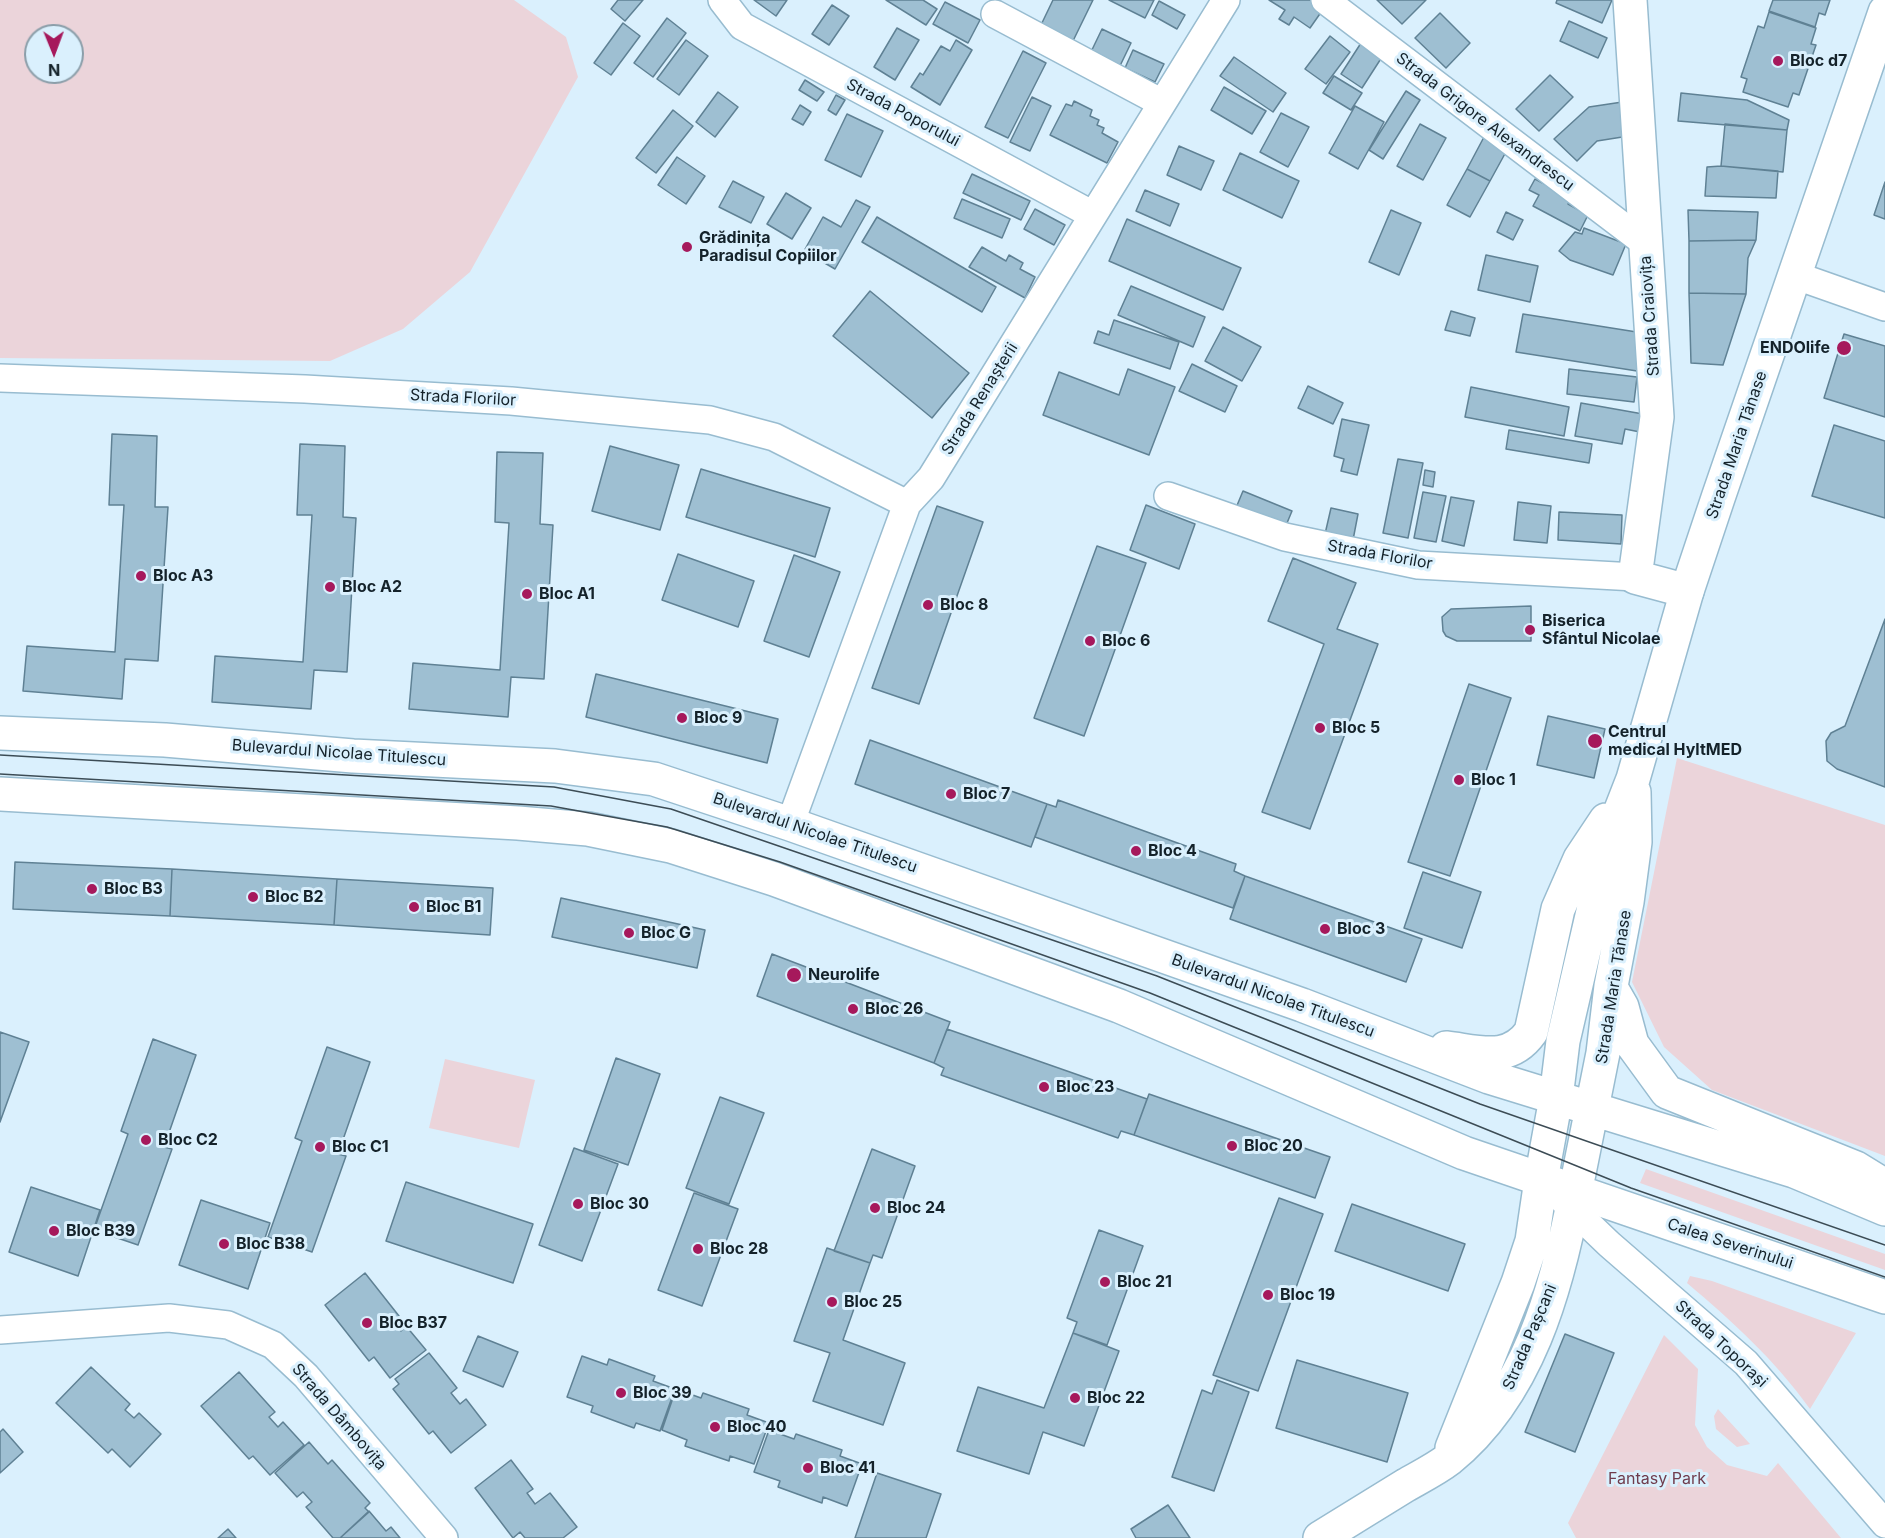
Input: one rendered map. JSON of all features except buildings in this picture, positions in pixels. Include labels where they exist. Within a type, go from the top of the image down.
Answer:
[{"type":"main road","name":"Strada Craiovița","points":[[1630,0],[1657,417],[1635,577]]},
{"type":"main road","name":"Strada Maria Tănase","points":[[1542,1180],[1563,1041],[1610,838],[1633,779],[1687,591],[1885,12]]},
{"type":"main road","points":[[1635,577],[1687,591]]},
{"type":"main road","name":"Bulevardul Nicolae Titulescu","points":[[0,733],[165,740],[353,756],[555,766],[654,779],[790,824],[1402,1043],[1489,1077],[1593,1109]]},
{"type":"main road","name":"Strada Maria Tănase","points":[[1574,1201],[1593,1109],[1611,986],[1628,902],[1635,842],[1633,779]]},
{"type":"main road","points":[[1402,1043],[1497,1054],[1522,1044],[1531,1032],[1558,909],[1580,859],[1633,779]]},
{"type":"main road","points":[[0,794],[530,824],[588,829],[671,846],[774,879],[1068,986],[1464,1153],[1542,1180],[1574,1201]]},
{"type":"main road","points":[[1611,986],[1622,1007],[1632,1044],[1667,1092],[1856,1168],[1885,1186]]},
{"type":"main road","points":[[1593,1109],[1794,1171],[1885,1209]]},
{"type":"main road","name":"Strada Pașcani","points":[[1447,1461],[1518,1283],[1532,1241],[1542,1180]]},
{"type":"main road","name":"Strada Pașcani","points":[[1320,1538],[1447,1461],[1498,1409],[1515,1381],[1562,1258],[1574,1201]]},
{"type":"main road","name":"Calea Severinului","points":[[1574,1201],[1885,1297]]},
{"type":"street","name":"Strada Poporului","points":[[722,0],[742,26],[1093,215]]},
{"type":"street","name":"Strada Renașterii","points":[[790,824],[907,504],[931,478],[1226,0]]},
{"type":"street","name":"Strada Grigore Alexandrescu","points":[[1325,0],[1645,243]]},
{"type":"street","points":[[995,14],[1162,103]]},
{"type":"street","points":[[1794,275],[1885,306]]},
{"type":"street","name":"Strada Florilor","points":[[0,378],[305,389],[499,400],[710,420],[774,437],[907,504]]},
{"type":"street","name":"Strada Florilor","points":[[1168,496],[1285,537],[1418,565],[1635,577]]},
{"type":"street","name":"Strada Toporași","points":[[1574,1201],[1746,1363],[1885,1524]]},
{"type":"street","name":"Strada Dâmbovița","points":[[0,1330],[169,1318],[228,1325],[273,1345],[306,1376],[444,1538]]},
{"type":"green space","points":[[0,0],[514,0],[566,37],[578,77],[470,272],[403,329],[330,361],[0,358]]},
{"type":"green space","points":[[1677,758],[1885,825],[1885,1156],[1712,1090],[1664,1047],[1632,982]]},
{"type":"green space","points":[[445,1059],[535,1080],[519,1148],[429,1128]]},
{"type":"green space","points":[[1646,1169],[1885,1254],[1885,1270],[1640,1183]]},
{"type":"green space","points":[[1690,1276],[1712,1281],[1856,1333],[1810,1409],[1797,1391],[1752,1342],[1687,1283]]},
{"type":"green space","name":"Fantasy Park","points":[[1664,1335],[1698,1369],[1695,1425],[1707,1447],[1727,1465],[1767,1476],[1778,1463],[1841,1538],[1576,1538],[1568,1523]]},
{"type":"green space","points":[[1718,1409],[1750,1444],[1737,1447],[1716,1429],[1714,1416]]},
{"type":"tram line","points":[[0,755],[554,787],[671,809],[1157,976],[1480,1104],[1885,1245]]},
{"type":"tram line","points":[[0,774],[551,806],[667,827],[780,862],[1150,993],[1631,1188],[1885,1277]]},
{"type":"place","name":"Bloc d7","points":[[1778,61]]},
{"type":"place","name":"Grădinița Paradisul Copiilor","points":[[687,247]]},
{"type":"place","name":"ENDOlife","points":[[1844,348]]},
{"type":"place","name":"Bloc A3","points":[[141,576]]},
{"type":"place","name":"Bloc A2","points":[[330,587]]},
{"type":"place","name":"Bloc A1","points":[[527,594]]},
{"type":"place","name":"Bloc 8","points":[[928,605]]},
{"type":"place","name":"Biserica Sfântul Nicolae","points":[[1530,630]]},
{"type":"place","name":"Bloc 6","points":[[1090,641]]},
{"type":"place","name":"Bloc 9","points":[[682,718]]},
{"type":"place","name":"Bloc 5","points":[[1320,728]]},
{"type":"place","name":"Centrul medical HyltMED","points":[[1595,741]]},
{"type":"place","name":"Bloc 1","points":[[1459,780]]},
{"type":"place","name":"Bloc 7","points":[[951,794]]},
{"type":"place","name":"Bloc 4","points":[[1136,851]]},
{"type":"place","name":"Bloc B3","points":[[92,889]]},
{"type":"place","name":"Bloc B2","points":[[253,897]]},
{"type":"place","name":"Bloc B1","points":[[414,907]]},
{"type":"place","name":"Bloc 3","points":[[1325,929]]},
{"type":"place","name":"Bloc G","points":[[629,933]]},
{"type":"place","name":"Neurolife","points":[[794,975]]},
{"type":"place","name":"Bloc 26","points":[[853,1009]]},
{"type":"place","name":"Bloc 23","points":[[1044,1087]]},
{"type":"place","name":"Bloc C2","points":[[146,1140]]},
{"type":"place","name":"Bloc 20","points":[[1232,1146]]},
{"type":"place","name":"Bloc C1","points":[[320,1147]]},
{"type":"place","name":"Bloc 30","points":[[578,1204]]},
{"type":"place","name":"Bloc 24","points":[[875,1208]]},
{"type":"place","name":"Bloc B39","points":[[54,1231]]},
{"type":"place","name":"Bloc B38","points":[[224,1244]]},
{"type":"place","name":"Bloc 28","points":[[698,1249]]},
{"type":"place","name":"Bloc 21","points":[[1105,1282]]},
{"type":"place","name":"Bloc 19","points":[[1268,1295]]},
{"type":"place","name":"Bloc 25","points":[[832,1302]]},
{"type":"place","name":"Bloc B37","points":[[367,1323]]},
{"type":"place","name":"Bloc 39","points":[[621,1393]]},
{"type":"place","name":"Bloc 22","points":[[1075,1398]]},
{"type":"place","name":"Bloc 40","points":[[715,1427]]},
{"type":"place","name":"Bloc 41","points":[[808,1468]]}]
